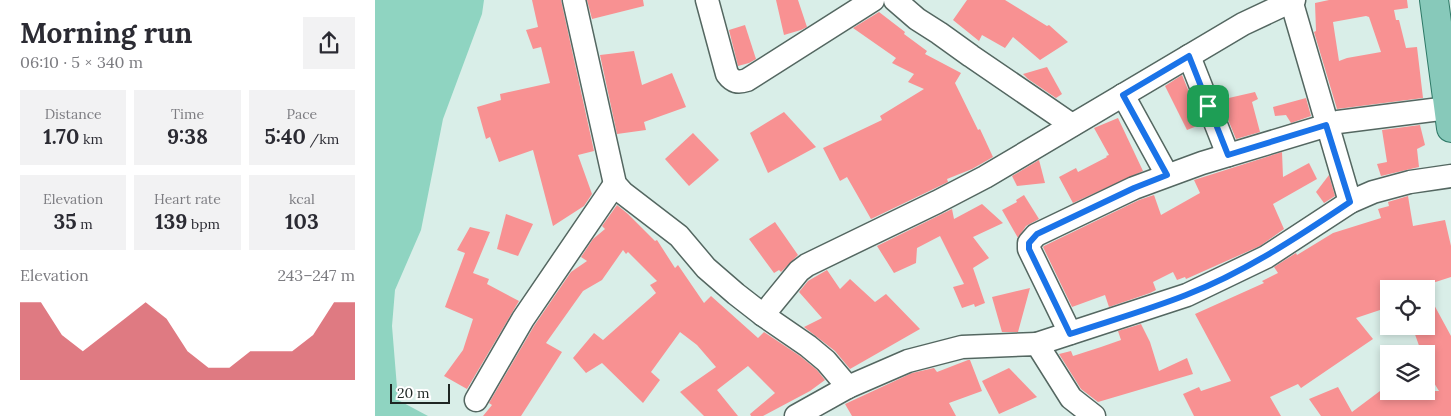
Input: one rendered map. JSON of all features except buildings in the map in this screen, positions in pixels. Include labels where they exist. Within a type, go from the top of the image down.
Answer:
[{"type":"main road","points":[[1434,0],[1447,78],[1450,118]]},
{"type":"street","points":[[574,0],[615,184],[623,193],[679,236],[706,268],[763,315],[826,361],[847,387]]},
{"type":"street","points":[[707,0],[727,74],[732,80],[739,82],[747,80],[873,0]]},
{"type":"street","points":[[895,0],[917,20],[939,33],[1071,125]]},
{"type":"street","points":[[763,315],[799,271],[807,265],[985,177],[1243,24],[1292,0],[1326,125],[1350,202]]},
{"type":"street","points":[[1189,56],[1228,155]]},
{"type":"street","points":[[1123,95],[1167,175]]},
{"type":"street","points":[[1070,334],[1029,249],[1029,243],[1037,234],[1134,188],[1167,175],[1326,125],[1450,118]]},
{"type":"street","points":[[797,416],[847,387],[908,361],[962,347],[1037,344],[1187,295],[1266,257],[1350,202],[1373,192],[1410,182],[1451,176]]},
{"type":"street","points":[[476,400],[523,319],[615,184]]},
{"type":"street","points":[[1037,344],[1071,398],[1094,416]]},
{"type":"green space","points":[[375,0],[484,0],[482,14],[443,119],[421,230],[395,290],[392,326],[398,400],[428,416],[375,416]]},
{"type":"route","points":[[1189,56],[1208,106],[1228,155],[1326,125],[1350,202],[1266,257],[1224,278],[1187,295],[1070,334],[1029,249],[1031,239],[1037,234],[1134,188],[1167,175],[1123,95],[1189,56]]}]
